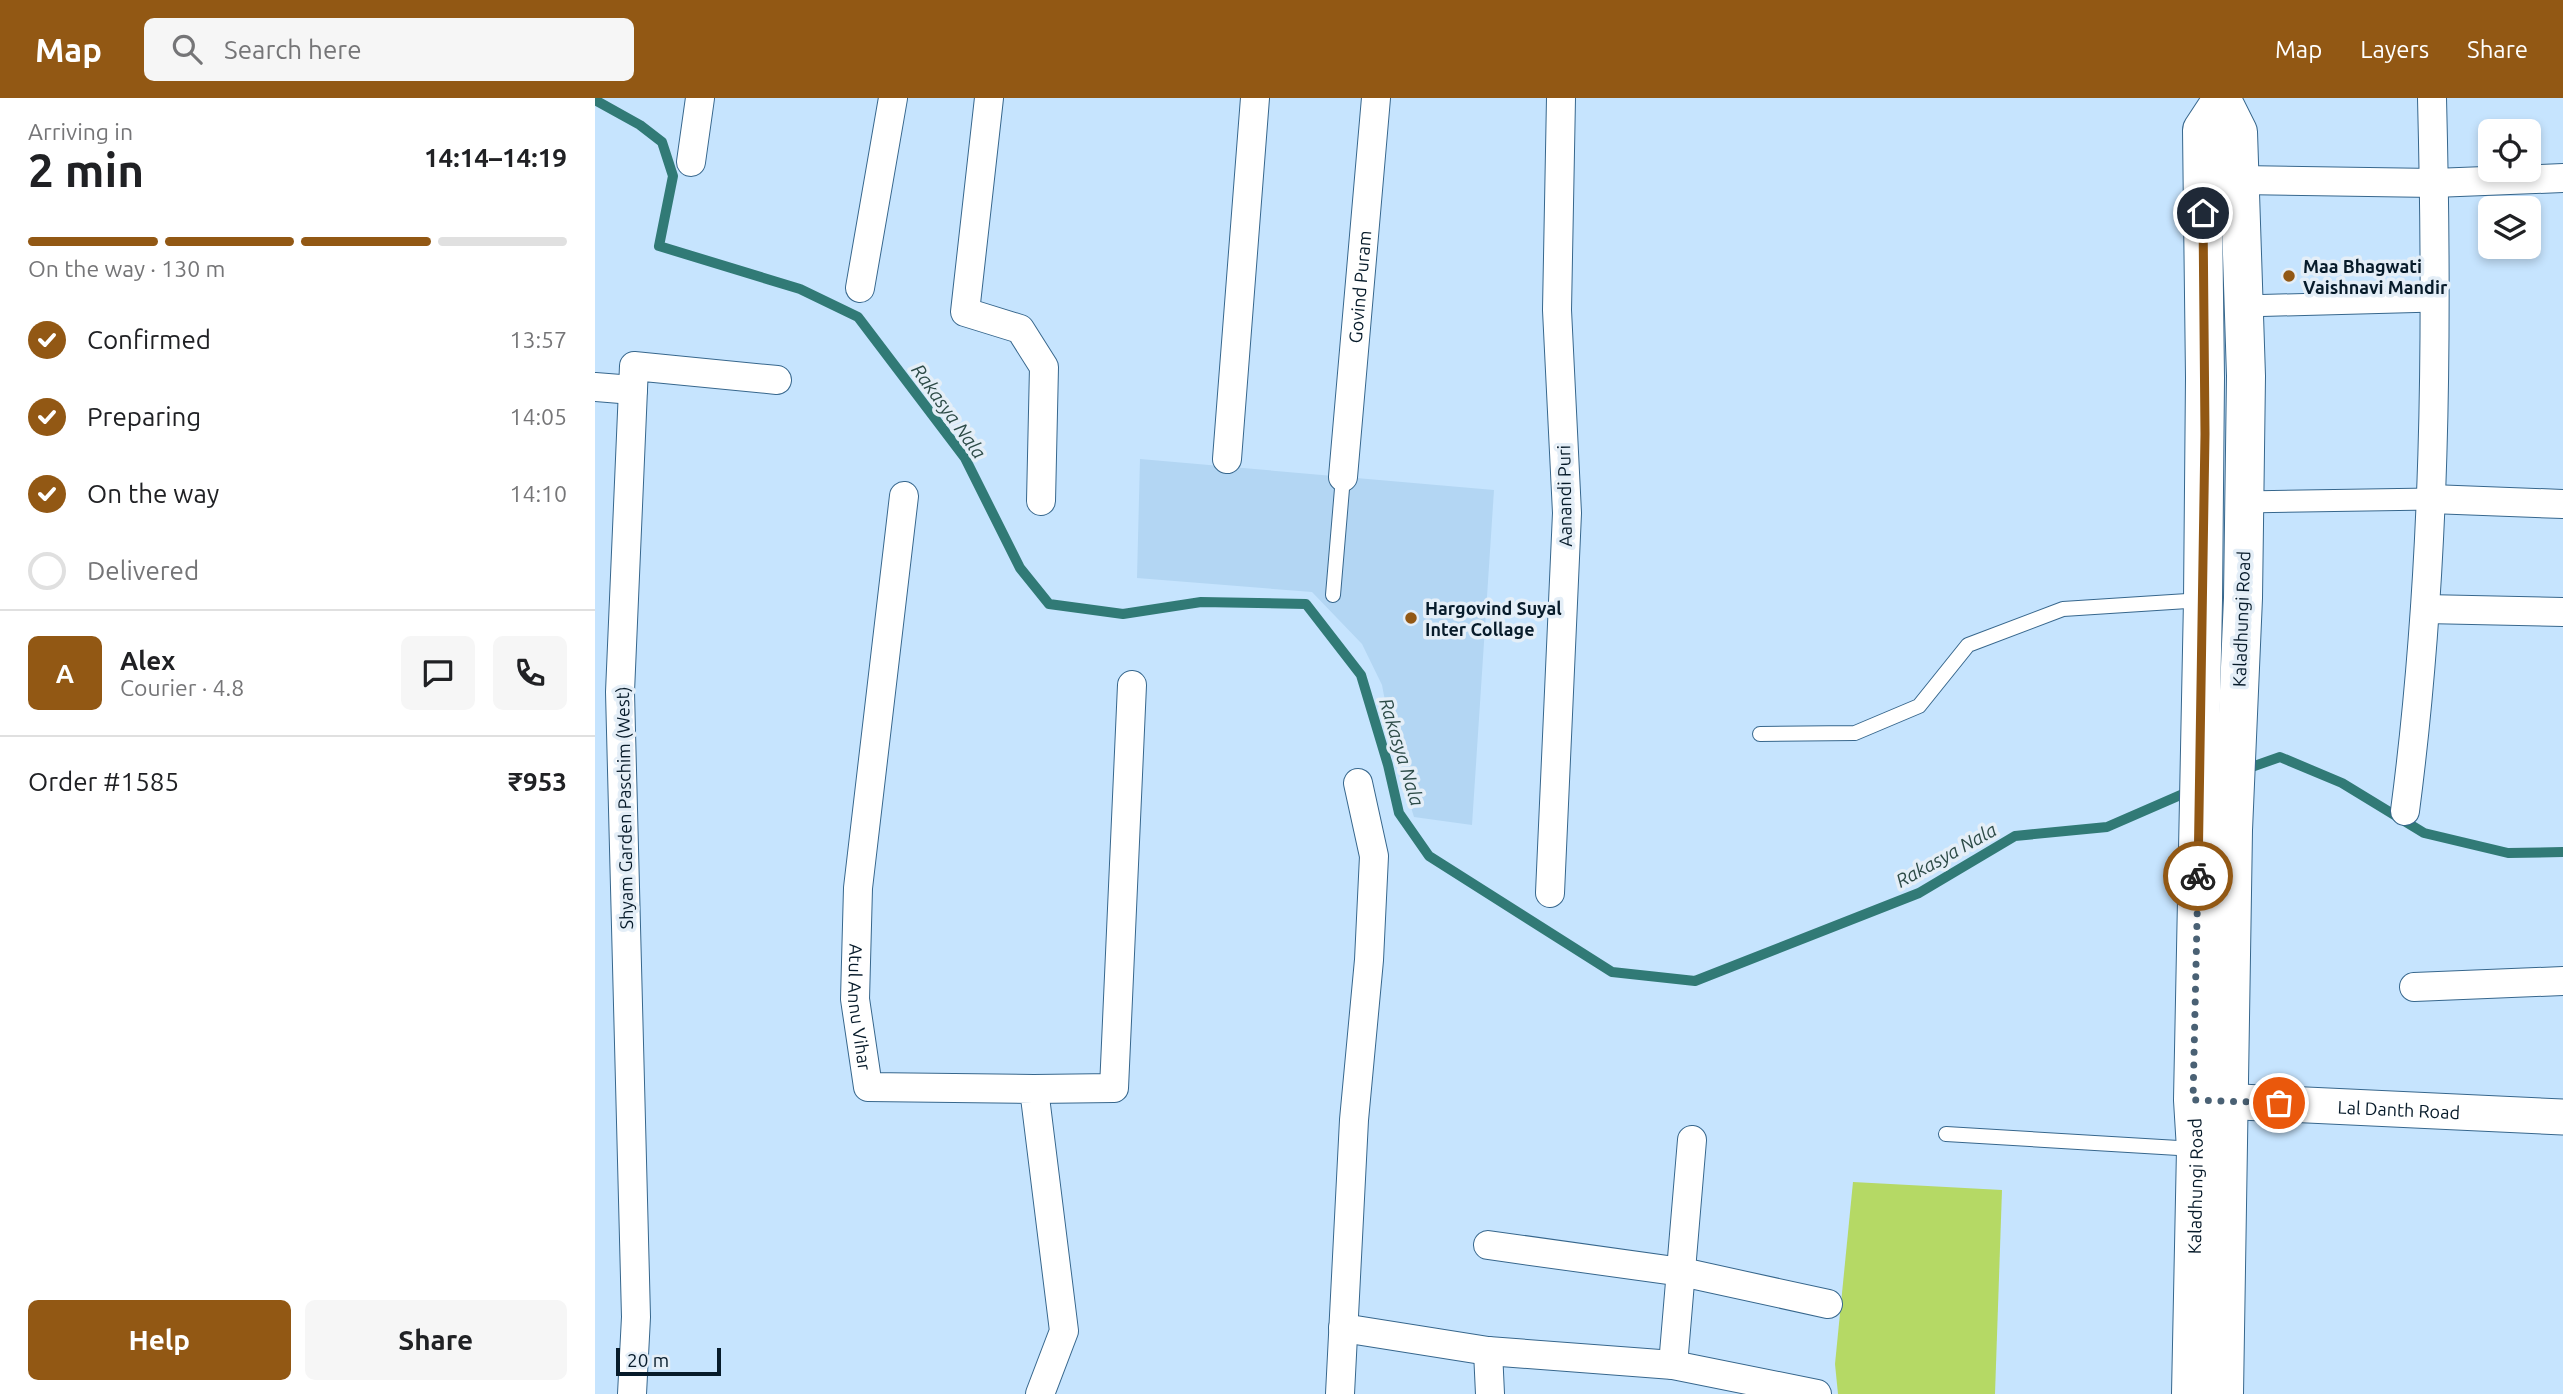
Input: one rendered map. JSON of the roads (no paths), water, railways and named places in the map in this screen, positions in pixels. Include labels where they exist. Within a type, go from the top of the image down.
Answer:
[{"type":"main road","name":"Kaladhungi Road","points":[[2221,99],[2238,132],[2246,376],[2244,502],[2223,599]]},
{"type":"main road","name":"Kaladhungi Road","points":[[2221,99],[2202,130],[2205,378],[2223,599],[2211,1100],[2224,1394]]},
{"type":"main road","points":[[2205,378],[2246,376]]},
{"type":"main road","name":"Kaladhungi Road","points":[[2191,1394],[2196,1149],[2211,1100]]},
{"type":"street","points":[[691,162],[699,98]]},
{"type":"street","points":[[860,288],[893,98]]},
{"type":"street","points":[[989,98],[965,312],[1020,329],[1044,367],[1041,501]]},
{"type":"street","points":[[1227,459],[1255,98]]},
{"type":"street","name":"Govind Puram","points":[[1343,477],[1376,98]]},
{"type":"street","name":"Aanandi Puri","points":[[1551,893],[1567,513],[1557,310],[1561,98]]},
{"type":"street","points":[[2405,811],[2425,609],[2431,499],[2434,301],[2432,98]]},
{"type":"street","points":[[2240,180],[2434,183],[2563,178]]},
{"type":"street","points":[[2244,306],[2434,301]]},
{"type":"street","name":"Shyam Garden Paschim (West)","points":[[632,1394],[636,1317],[620,692],[634,366],[777,380]]},
{"type":"street","points":[[595,387],[633,390]]},
{"type":"street","name":"Atul Annu Vihar","points":[[904,496],[858,888],[855,999],[869,1087],[1034,1089]]},
{"type":"street","points":[[2244,502],[2431,499],[2563,504]]},
{"type":"street","points":[[2425,609],[2563,612]]},
{"type":"street","points":[[1040,1394],[1064,1331],[1034,1089],[1114,1088],[1132,685]]},
{"type":"street","points":[[1340,1394],[1354,1120],[1369,960],[1374,856],[1358,783]]},
{"type":"street","points":[[2414,987],[2563,981]]},
{"type":"street","name":"Lal Danth Road","points":[[2211,1100],[2563,1117]]},
{"type":"street","points":[[1673,1365],[1692,1140]]},
{"type":"street","points":[[1488,1245],[1682,1272],[1828,1304]]},
{"type":"street","points":[[1343,1328],[1488,1350],[1673,1365],[1817,1394]]},
{"type":"street","points":[[1488,1350],[1490,1394]]},
{"type":"lane","points":[[1333,595],[1343,477]]},
{"type":"lane","points":[[1760,734],[1855,733],[1919,706],[1968,645],[2063,609],[2223,599]]},
{"type":"lane","points":[[1946,1134],[2196,1149]]},
{"type":"waterway","name":"Rakasya Nala","points":[[595,100],[640,125],[662,142],[673,176],[659,246],[800,289],[858,317],[965,458],[1020,568],[1049,604],[1123,614],[1201,602],[1306,604],[1361,675],[1388,765],[1399,813],[1429,856],[1612,972],[1695,981],[1919,893],[2015,836],[2107,827],[2192,790]]},
{"type":"waterway","name":"Rakasya Nala","points":[[2243,770],[2280,757],[2342,783],[2424,833],[2508,853],[2563,852]]},
{"type":"place","name":"Maa Bhagwati Vaishnavi Mandir","points":[[2289,276]]},
{"type":"place","name":"Hargovind Suyal Inter Collage","points":[[1411,618]]}]
